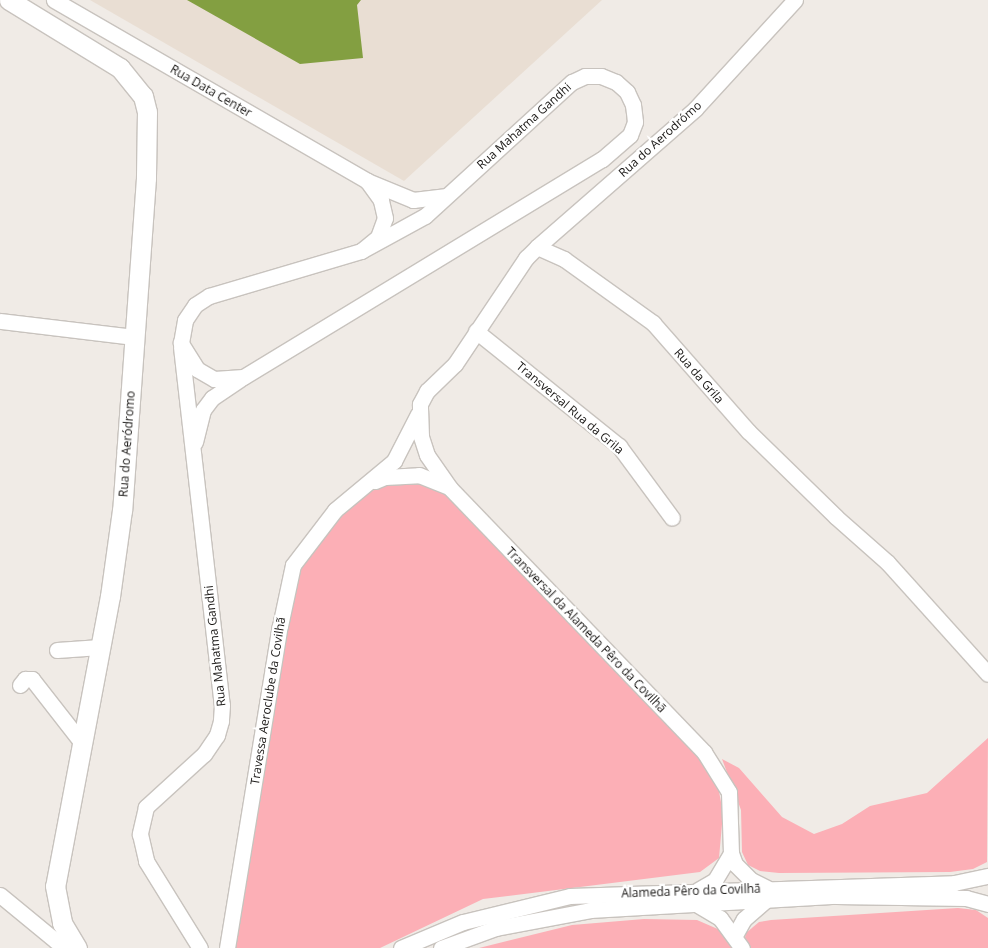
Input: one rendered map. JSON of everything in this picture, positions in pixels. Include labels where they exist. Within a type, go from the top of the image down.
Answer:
[{"type":"main road","name":"Rua do Aeródromo","points":[[9,0],[104,56],[120,68],[143,96],[148,127],[122,510],[100,647],[55,886],[62,923],[77,948]]},
{"type":"street","name":"Rua Data Center","points":[[54,0],[367,181],[413,200],[432,200],[449,194]]},
{"type":"street","name":"Rua do Aerodrómo","points":[[537,247],[695,109],[796,0]]},
{"type":"street","name":"Rua Mahatma Gandhi","points":[[194,448],[203,410],[212,398],[240,379],[602,159],[630,134],[636,122],[627,92],[616,82],[601,76],[585,76],[572,82],[425,216],[361,251],[209,296],[195,306],[185,320],[181,343],[190,436],[194,448],[222,705],[221,721],[214,740],[204,754],[146,807],[140,834],[146,861],[200,948]]},
{"type":"street","name":"Rua Data Center","points":[[361,251],[378,237],[384,218],[381,200],[367,181]]},
{"type":"street","points":[[419,413],[427,391],[455,364],[516,270],[537,247]]},
{"type":"street","name":"Rua da Grila","points":[[537,247],[564,259],[653,323],[748,431],[836,517],[888,563],[988,674]]},
{"type":"street","points":[[0,321],[135,337]]},
{"type":"street","name":"Transversal Rua da Grila","points":[[476,331],[619,446],[672,518]]},
{"type":"street","points":[[181,343],[191,362],[206,376],[214,379],[240,379]]},
{"type":"street","name":"Transversal da Alameda Pêro da Covilhã","points":[[419,413],[427,455],[450,488],[704,752],[729,792],[731,853],[741,873],[767,894]]},
{"type":"street","name":"Travessa Aeroclube da Covilhã","points":[[227,948],[287,585],[293,565],[317,530],[335,510],[370,484],[398,468],[419,413]]},
{"type":"street","points":[[427,455],[406,456],[398,468],[450,488]]},
{"type":"street","points":[[57,650],[100,647]]},
{"type":"street","points":[[20,685],[25,679],[32,679],[82,743]]},
{"type":"street","points":[[731,853],[715,880],[696,897],[738,942]]},
{"type":"street","name":"Alameda Pêro da Covilhã","points":[[401,948],[462,922],[570,896],[696,897],[767,894],[954,882],[988,876]]},
{"type":"street","points":[[738,942],[744,919],[767,894]]},
{"type":"street","name":"Alameda Pêro da Covilhã","points":[[767,894],[966,898],[988,904]]},
{"type":"street","points":[[0,895],[56,941],[72,948]]},
{"type":"street","name":"Alameda Pêro da Covilhã","points":[[441,948],[496,928],[590,910],[696,897]]},
{"type":"shaded area","points":[[90,0],[602,0],[404,181]]},
{"type":"shaded area","points":[[187,0],[361,0],[357,5],[363,58],[300,64]]},
{"type":"shaded area","points":[[421,482],[440,485],[716,775],[723,813],[719,858],[700,872],[483,899],[380,948],[227,948],[295,580],[326,526],[363,494],[391,484]]},
{"type":"shaded area","points":[[988,738],[987,862],[973,869],[950,872],[779,873],[760,871],[748,865],[742,852],[741,810],[722,759],[739,768],[782,817],[814,834],[842,824],[870,806],[927,793]]},
{"type":"shaded area","points":[[958,908],[976,910],[988,918],[988,948],[747,948],[744,942],[746,933],[759,922],[771,920]]},
{"type":"shaded area","points":[[644,919],[697,920],[720,930],[733,948],[479,948],[572,925]]}]
